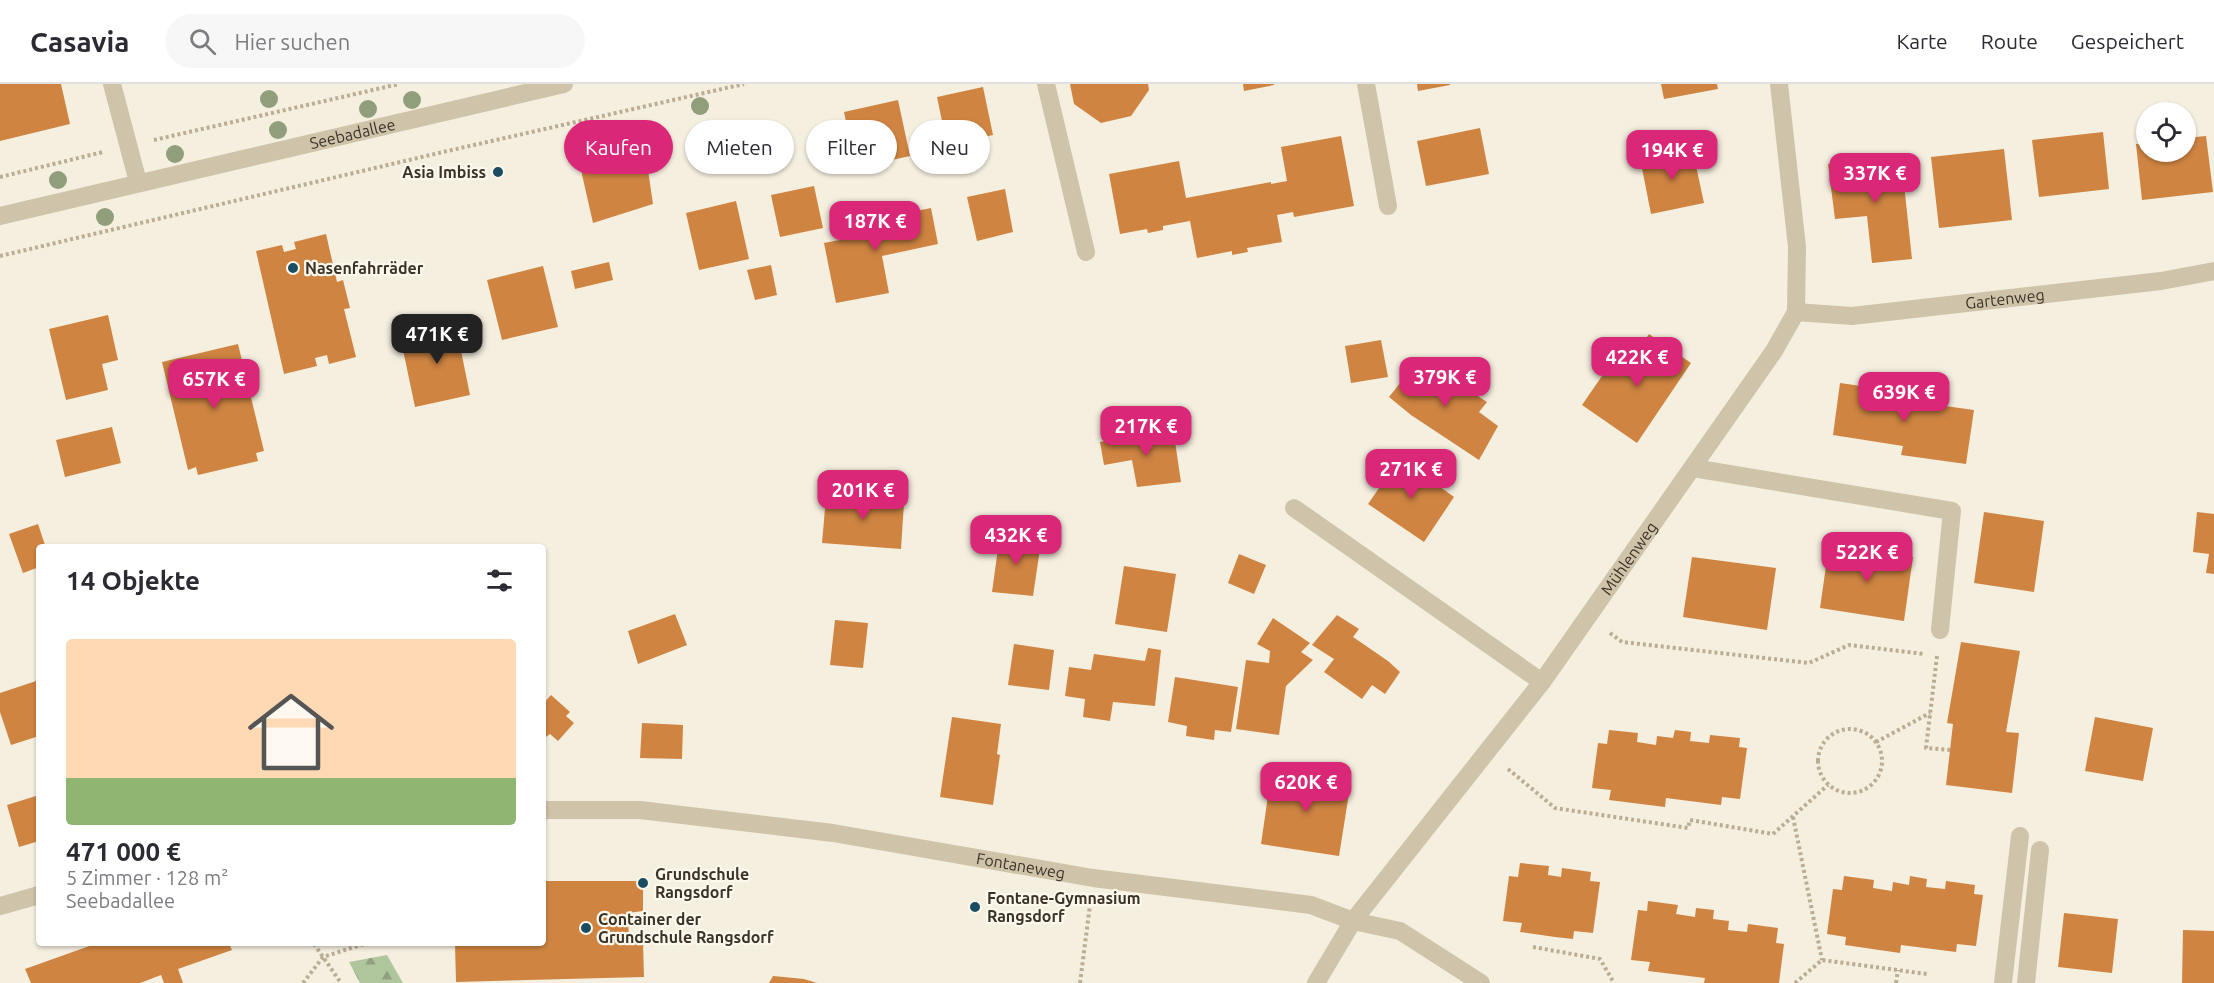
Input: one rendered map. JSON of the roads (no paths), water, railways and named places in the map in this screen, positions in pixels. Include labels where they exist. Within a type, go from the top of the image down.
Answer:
[{"type":"street","points":[[112,84],[138,182]]},
{"type":"street","name":"Seebadallee","points":[[0,216],[564,84]]},
{"type":"street","points":[[1046,84],[1086,252]]},
{"type":"street","points":[[1366,84],[1388,206]]},
{"type":"street","name":"Mühlenweg","points":[[1316,983],[1353,921],[1542,682],[1774,351],[1796,312],[1797,247],[1779,84]]},
{"type":"street","name":"Gartenweg","points":[[1796,312],[1851,316],[2161,281],[2214,271]]},
{"type":"street","points":[[1693,468],[1952,511],[1940,630]]},
{"type":"street","points":[[1294,508],[1542,682]]},
{"type":"street","name":"Fontaneweg","points":[[546,810],[640,810],[833,833],[1093,878],[1311,905],[1353,921],[1400,932],[1481,983]]},
{"type":"street","points":[[2003,983],[2019,836]]},
{"type":"street","points":[[2026,983],[2040,850]]},
{"type":"street","points":[[0,906],[36,896]]},
{"type":"place","name":"Asia Imbiss","points":[[498,172]]},
{"type":"place","name":"Nasenfahrräder","points":[[293,268]]},
{"type":"place","name":"Grundschule Rangsdorf","points":[[643,883]]},
{"type":"place","name":"Fontane-Gymnasium Rangsdorf","points":[[975,907]]},
{"type":"place","name":"Container der Grundschule Rangsdorf","points":[[586,928]]}]
